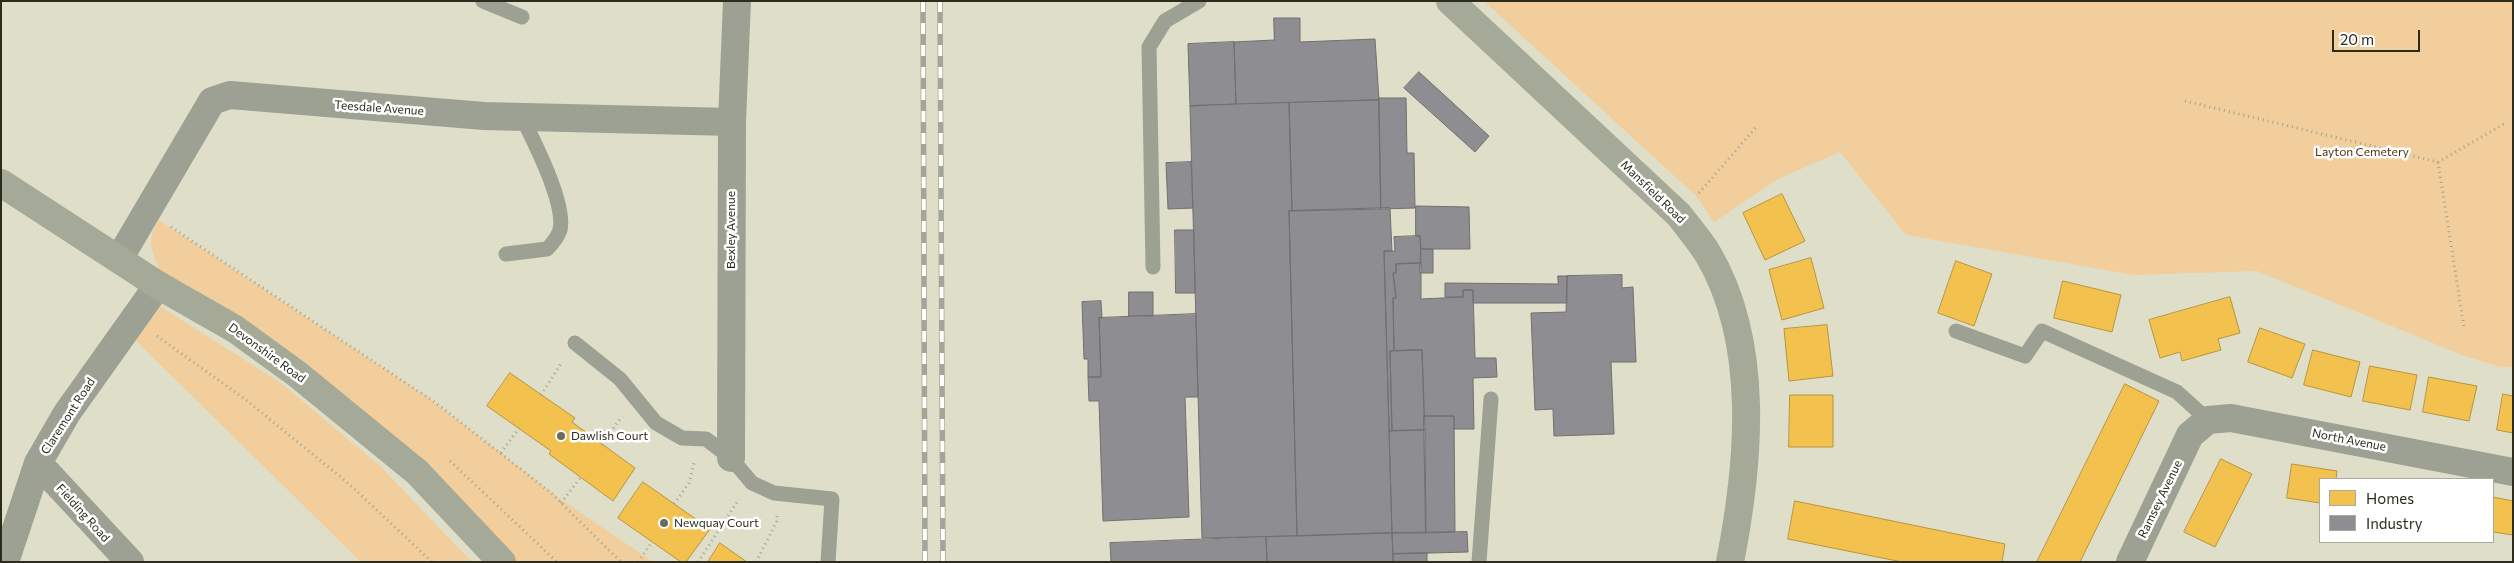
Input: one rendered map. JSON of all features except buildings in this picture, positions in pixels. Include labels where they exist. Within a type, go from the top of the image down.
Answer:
[{"type":"street","name":"Bexley Avenue","points":[[731,458],[732,122],[737,1]]},
{"type":"street","name":"Mansfield Road","points":[[1450,1],[1679,215],[1708,254],[1728,298],[1739,344],[1746,397],[1745,453],[1739,514],[1730,562]]},
{"type":"street","name":"Teesdale Avenue","points":[[119,259],[212,101],[230,95],[484,116],[732,122]]},
{"type":"street","name":"Devonshire Road","points":[[1,183],[158,285],[235,329],[297,374],[417,472],[502,562]]},
{"type":"street","name":"Claremont Road","points":[[5,562],[38,463],[67,413],[158,285]]},
{"type":"street","name":"North Avenue","points":[[2199,428],[2231,418],[2513,472]]},
{"type":"street","name":"Ramsey Avenue","points":[[2130,562],[2199,428]]},
{"type":"street","name":"Fielding Road","points":[[38,463],[130,562]]},
{"type":"lane","points":[[483,1],[522,16]]},
{"type":"lane","points":[[1153,267],[1149,47],[1165,21],[1198,1]]},
{"type":"lane","points":[[506,254],[547,249],[560,230],[560,216],[550,179],[522,117]]},
{"type":"lane","points":[[1956,331],[2025,356],[2042,331],[2177,392],[2199,428]]},
{"type":"lane","points":[[575,343],[620,379],[656,423],[682,438],[706,438],[731,458],[752,483],[774,493],[832,499],[828,562]]},
{"type":"lane","points":[[1479,562],[1491,399]]},
{"type":"path","points":[[2185,100],[2438,162],[2506,123]]},
{"type":"path","points":[[1679,215],[1757,126]]},
{"type":"path","points":[[2438,162],[2464,327]]},
{"type":"path","points":[[147,212],[436,402],[561,503],[621,562]]},
{"type":"path","points":[[134,320],[253,406],[348,483],[432,562]]},
{"type":"path","points":[[541,394],[575,343]]},
{"type":"path","points":[[602,445],[635,396]]},
{"type":"path","points":[[501,453],[519,428]]},
{"type":"path","points":[[674,504],[689,483],[695,460],[682,438]]},
{"type":"path","points":[[561,503],[580,478]]},
{"type":"path","points":[[698,562],[752,483]]},
{"type":"path","points":[[756,562],[777,521],[774,493]]},
{"type":"path","points":[[638,562],[652,542]]},
{"type":"path","points":[[539,543],[557,562]]},
{"type":"green space","name":"Layton Cemetery","points":[[1484,1],[2513,1],[2513,367],[2500,367],[2462,355],[2257,271],[2134,275],[1906,235],[1840,152],[1778,179],[1714,222],[1696,196]]},
{"type":"green space","points":[[159,220],[429,398],[562,500],[653,562],[502,562],[160,271],[151,245],[152,234]]},
{"type":"green space","points":[[158,305],[281,383],[380,466],[472,562],[361,562],[134,339]]},
{"type":"railway","points":[[923,1],[925,562]]},
{"type":"railway","points":[[940,1],[943,562]]},
{"type":"place","name":"Dawlish Court","points":[[561,436]]},
{"type":"place","name":"Newquay Court","points":[[664,523]]}]
